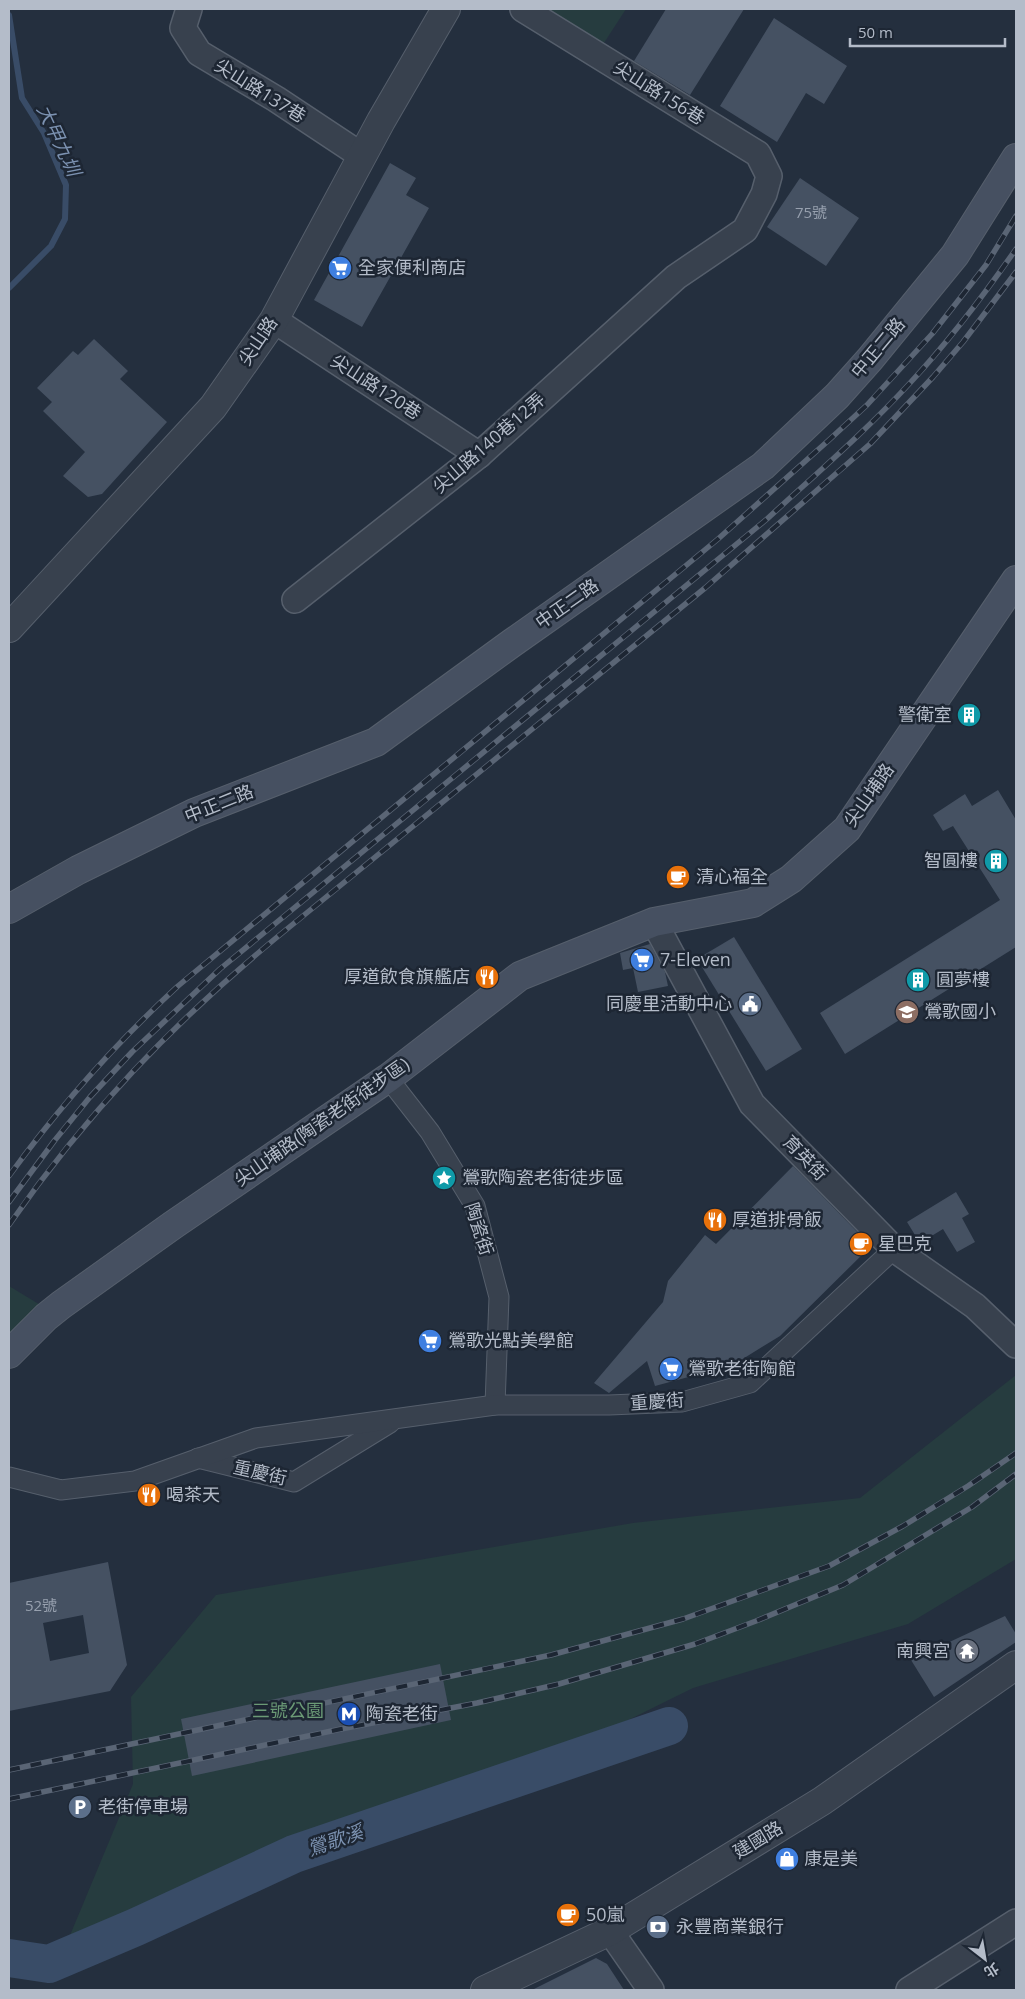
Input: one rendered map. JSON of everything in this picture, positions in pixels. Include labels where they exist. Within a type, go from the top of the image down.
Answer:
[{"type":"main road","name":"中正二路","points":[[9,909],[78,870],[194,813],[376,742],[763,466],[837,396],[870,359],[955,255],[1016,158]]},
{"type":"main road","name":"尖山埔路","points":[[654,922],[753,903],[791,879],[847,829],[1016,580]]},
{"type":"main road","name":"尖山埔路(陶瓷老街徒步區)","points":[[9,1354],[46,1317],[61,1305],[388,1078],[520,976],[654,922]]},
{"type":"street","name":"尖山路137巷","points":[[189,9],[183,28],[199,53],[276,99],[362,156]]},
{"type":"street","name":"尖山路","points":[[9,628],[213,407],[274,320],[362,156],[446,9]]},
{"type":"street","name":"尖山路156巷","points":[[523,9],[758,154],[768,176],[764,194]]},
{"type":"street","name":"尖山路140巷12弄","points":[[295,600],[479,455],[676,277],[745,230],[764,194]]},
{"type":"street","name":"尖山路120巷","points":[[274,320],[479,455]]},
{"type":"street","name":"育英街","points":[[654,922],[752,1104],[894,1250],[975,1306],[1016,1345]]},
{"type":"street","name":"陶瓷街","points":[[388,1078],[430,1132],[475,1206],[499,1297],[495,1405]]},
{"type":"street","name":"重慶街","points":[[9,1477],[61,1490],[135,1480],[256,1438],[495,1405],[609,1405],[682,1402],[750,1383],[894,1250]]},
{"type":"street","name":"重慶街","points":[[198,1458],[294,1482],[396,1420]]},
{"type":"street","name":"建國路","points":[[486,1990],[610,1931],[822,1801],[1016,1665]]},
{"type":"street","points":[[909,1990],[1016,1922]]},
{"type":"street","points":[[610,1931],[651,1990]]},
{"type":"green space","points":[[539,9],[626,9],[602,46]]},
{"type":"green space","points":[[9,1286],[42,1306],[9,1338]]},
{"type":"green space","name":"三號公園","points":[[1016,1375],[1016,1559],[908,1624],[693,1688],[594,1737],[253,1858],[66,1945],[133,1784],[131,1697],[216,1595],[633,1523],[860,1498]]},
{"type":"building","points":[[666,9],[744,9],[690,95],[634,61]]},
{"type":"building","points":[[774,18],[847,66],[824,104],[806,93],[777,142],[720,106]]},
{"type":"building","points":[[390,163],[416,178],[406,195],[429,208],[362,327],[314,300]]},
{"type":"building","points":[[800,178],[859,218],[826,266],[767,227]]},
{"type":"building","points":[[94,339],[128,371],[120,379],[167,422],[102,494],[88,497],[63,476],[85,452],[43,411],[52,402],[37,388],[73,351],[78,355]]},
{"type":"building","name":"圓夢樓","points":[[998,790],[1016,820],[1016,947],[845,1054],[820,1013],[1000,900],[953,826],[943,831],[933,815],[965,794],[972,806]]},
{"type":"building","name":"同慶里活動中心","points":[[734,937],[802,1049],[766,1071],[697,959]]},
{"type":"building","name":"7-Eleven","points":[[650,944],[665,972],[668,986],[638,992],[633,968],[623,970],[620,953]]},
{"type":"building","points":[[793,1166],[871,1246],[780,1336],[733,1365],[655,1386],[647,1361],[609,1393],[594,1383],[663,1302],[668,1281],[705,1235],[716,1244]]},
{"type":"building","points":[[956,1192],[969,1214],[962,1218],[975,1242],[957,1252],[943,1229],[920,1243],[907,1222]]},
{"type":"building","points":[[108,1562],[127,1665],[110,1691],[9,1711],[9,1583]],"holes":[[[83,1615],[89,1653],[50,1661],[43,1623]]]},
{"type":"building","name":"南興宮","points":[[1005,1616],[1016,1634],[1016,1642],[934,1697],[911,1660]]},
{"type":"building","points":[[440,1664],[451,1720],[192,1776],[181,1719]]},
{"type":"building","points":[[596,1958],[607,1964],[624,1990],[532,1990]]},
{"type":"waterway","name":"大甲九圳","points":[[9,15],[22,98],[44,133],[66,185],[65,219],[51,246],[9,288]]},
{"type":"waterway","name":"鶯歌溪","points":[[9,1958],[49,1964],[136,1927],[294,1854],[669,1726]]},
{"type":"railway","points":[[9,1176],[48,1125],[110,1053],[178,986],[718,539],[867,405],[932,334],[986,265],[1016,216]]},
{"type":"railway","points":[[9,1202],[90,1097],[132,1052],[220,969],[767,519],[858,435],[893,401],[939,351],[979,301],[1016,249]]},
{"type":"railway","points":[[9,1225],[69,1145],[132,1072],[166,1037],[238,970],[705,588],[870,444],[963,342],[1016,272]]},
{"type":"railway","points":[[9,1770],[551,1655],[683,1619],[829,1566],[903,1526],[968,1486],[1016,1453]]},
{"type":"railway","points":[[9,1799],[341,1729],[477,1703],[559,1684],[695,1644],[843,1585],[972,1507],[1016,1474]]},
{"type":"place","name":"全家便利商店","points":[[340,268]]},
{"type":"place","name":"警衛室","points":[[969,715]]},
{"type":"place","name":"智圓樓","points":[[996,861]]},
{"type":"place","name":"清心福全","points":[[678,877]]},
{"type":"place","name":"7-Eleven","points":[[642,960]]},
{"type":"place","name":"厚道飲食旗艦店","points":[[487,977]]},
{"type":"place","name":"圓夢樓","points":[[918,980]]},
{"type":"place","name":"同慶里活動中心","points":[[750,1004]]},
{"type":"place","name":"鶯歌國小","points":[[907,1012]]},
{"type":"place","name":"鶯歌陶瓷老街徒步區","points":[[444,1178]]},
{"type":"place","name":"厚道排骨飯","points":[[715,1220]]},
{"type":"place","name":"星巴克","points":[[861,1244]]},
{"type":"place","name":"鶯歌光點美學館","points":[[430,1341]]},
{"type":"place","name":"鶯歌老街陶館","points":[[671,1369]]},
{"type":"place","name":"喝茶天","points":[[149,1495]]},
{"type":"place","name":"南興宮","points":[[967,1651]]},
{"type":"place","name":"陶瓷老街","points":[[349,1714]]},
{"type":"place","name":"老街停車場","points":[[80,1807]]},
{"type":"place","name":"康是美","points":[[787,1859]]},
{"type":"place","name":"50嵐","points":[[568,1915]]},
{"type":"place","name":"永豐商業銀行","points":[[658,1927]]}]
